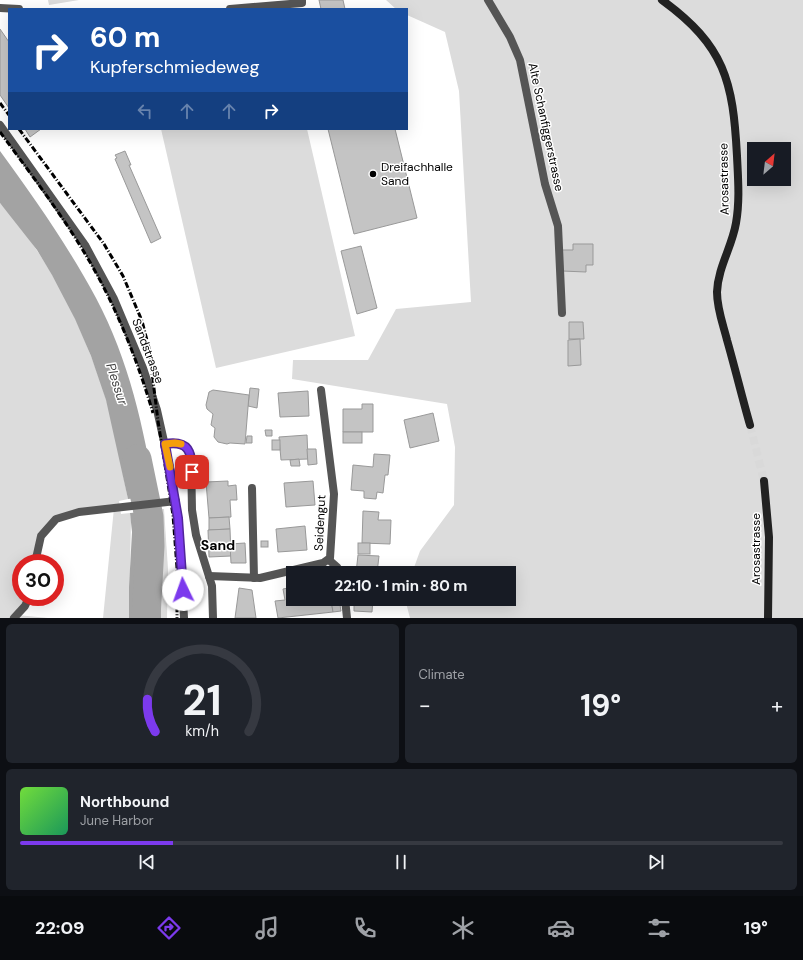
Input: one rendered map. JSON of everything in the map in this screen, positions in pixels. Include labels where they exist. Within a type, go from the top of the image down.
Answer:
[{"type":"main road","name":"Arosastrasse","points":[[662,0],[693,25],[709,43],[722,65],[730,91],[735,119],[739,202],[736,224],[719,277],[717,301],[750,425]]},
{"type":"main road","name":"Arosastrasse","points":[[764,481],[770,536],[768,618]]},
{"type":"street","name":"Alte Schanfiggerstrasse","points":[[488,0],[510,36],[520,60],[545,184],[558,226],[562,313]]},
{"type":"street","points":[[244,8],[302,4]]},
{"type":"street","name":"Sandstrasse","points":[[0,125],[70,222],[100,271],[124,321],[143,368],[157,410],[176,500],[184,618]]},
{"type":"street","name":"Seidengut","points":[[209,576],[254,578],[283,574],[324,563],[329,560],[331,553],[335,501],[321,390]]},
{"type":"street","points":[[165,444],[181,444],[191,455],[194,522],[199,547],[209,576],[213,596],[213,618]]},
{"type":"street","points":[[252,488],[254,578]]},
{"type":"street","points":[[37,554],[41,536],[56,519],[79,512],[176,500]]},
{"type":"street","points":[[329,560],[336,566]]},
{"type":"street","points":[[14,618],[25,606]]},
{"type":"street","points":[[346,606],[347,618]]},
{"type":"shaded area","points":[[48,0],[79,0],[49,5]]},
{"type":"shaded area","points":[[386,0],[803,0],[803,618],[410,618],[407,606],[516,606],[516,566],[415,566],[420,551],[454,505],[455,447],[447,404],[292,379],[293,360],[368,360],[396,309],[471,302],[459,91],[445,32],[408,15],[408,8],[395,8]]},
{"type":"shaded area","points":[[161,130],[307,130],[355,336],[216,368]]},
{"type":"shaded area","points":[[0,203],[18,224],[50,270],[64,295],[87,346],[110,411],[116,436],[128,499],[119,501],[121,514],[130,513],[131,521],[129,618],[103,618],[114,508],[71,514],[44,530],[37,554],[12,554],[12,606],[23,606],[17,615],[48,618],[0,618]]},
{"type":"shaded area","points":[[158,509],[164,509],[168,569],[167,618],[161,618]]},
{"type":"water","points":[[0,151],[63,241],[108,322],[118,346],[134,395],[146,445],[155,496],[128,499],[106,400],[91,356],[75,319],[37,250],[0,203]]},
{"type":"water","points":[[158,509],[161,618],[129,618],[132,532],[130,513]]},
{"type":"pier","points":[[157,496],[156,498],[126,500]]},
{"type":"pier","points":[[158,507],[160,509],[128,513],[129,511]]},
{"type":"building","points":[[319,0],[343,0],[345,8],[321,8]]},
{"type":"building","points":[[0,29],[8,41],[8,107],[0,95]]},
{"type":"building","points":[[26,130],[40,130],[30,137]]},
{"type":"building","name":"Dreifachhalle Sand","points":[[328,130],[395,130],[417,218],[354,234]]},
{"type":"building","points":[[125,151],[131,165],[129,165],[161,238],[151,243],[115,159],[117,158],[115,155]]},
{"type":"building","points":[[573,244],[593,244],[593,265],[586,265],[586,272],[562,271],[562,250],[573,250]]},
{"type":"building","points":[[361,246],[377,308],[357,314],[341,251]]},
{"type":"building","points":[[569,322],[583,322],[584,339],[569,339]]},
{"type":"building","points":[[580,339],[581,365],[568,366],[568,340]]},
{"type":"building","points":[[250,388],[259,389],[257,408],[248,406]]},
{"type":"building","points":[[213,390],[249,395],[245,444],[227,444],[218,442],[214,437],[215,428],[211,425],[213,414],[207,409],[206,405],[209,392]]},
{"type":"building","points":[[308,391],[309,416],[280,417],[278,393]]},
{"type":"building","points":[[362,404],[373,404],[373,432],[343,432],[343,409],[362,409]]},
{"type":"building","points":[[433,413],[439,441],[410,448],[404,420]]},
{"type":"building","points":[[265,430],[272,430],[272,436],[266,436]]},
{"type":"building","points":[[343,432],[362,432],[362,443],[343,443]]},
{"type":"building","points":[[307,435],[308,459],[281,460],[279,437]]},
{"type":"building","points":[[247,436],[252,436],[252,443],[246,443]]},
{"type":"building","points":[[272,440],[280,440],[280,450],[272,450]]},
{"type":"building","points":[[307,449],[316,449],[317,464],[308,465]]},
{"type":"building","points":[[374,454],[390,455],[388,475],[385,475],[383,493],[377,492],[376,499],[364,498],[364,491],[351,490],[353,465],[373,467]]},
{"type":"building","points":[[299,459],[300,466],[291,466],[290,460]]},
{"type":"building","points":[[228,481],[228,486],[236,485],[237,500],[230,500],[231,517],[209,518],[206,482]]},
{"type":"building","points":[[313,481],[315,505],[286,507],[284,483]]},
{"type":"building","points":[[363,511],[379,512],[378,520],[391,520],[390,544],[362,543]]},
{"type":"building","points":[[229,517],[230,529],[209,530],[209,518]]},
{"type":"building","points":[[305,526],[307,550],[278,552],[276,529]]},
{"type":"building","points":[[230,529],[231,556],[209,557],[208,530]]},
{"type":"building","points":[[261,541],[268,541],[268,547],[261,547]]},
{"type":"building","points":[[245,543],[246,563],[231,563],[230,544]]},
{"type":"building","points":[[358,543],[370,543],[370,554],[358,554]]},
{"type":"building","points":[[358,555],[379,556],[378,566],[357,566]]},
{"type":"building","points":[[239,588],[252,590],[256,618],[235,618]]},
{"type":"building","points":[[286,588],[286,606],[332,606],[333,612],[278,618],[275,601],[285,600],[283,589]]},
{"type":"building","points":[[332,606],[340,606],[341,611],[333,612]]},
{"type":"building","points":[[354,606],[372,606],[372,612],[354,611]]},
{"type":"waterway","name":"Plessur","points":[[137,459],[149,517],[150,546],[146,618]]},
{"type":"tunnel","points":[[750,425],[764,481]]},
{"type":"railway","points":[[0,103],[8,114]]},
{"type":"railway","points":[[20,130],[104,244],[123,276],[142,321],[149,348],[158,421],[173,515],[177,568],[177,618]]},
{"type":"railway","points":[[0,132],[67,225],[98,276],[125,333],[153,413]]},
{"type":"slow traffic","points":[[170,467],[165,444],[181,444]]},
{"type":"place","name":"Dreifachhalle Sand","points":[[373,174]]},
{"type":"district","name":"Sand","points":[[218,545]]},
{"type":"route","points":[[183,590],[178,518],[165,444],[177,443],[181,444],[187,449],[192,457],[192,472]]}]
